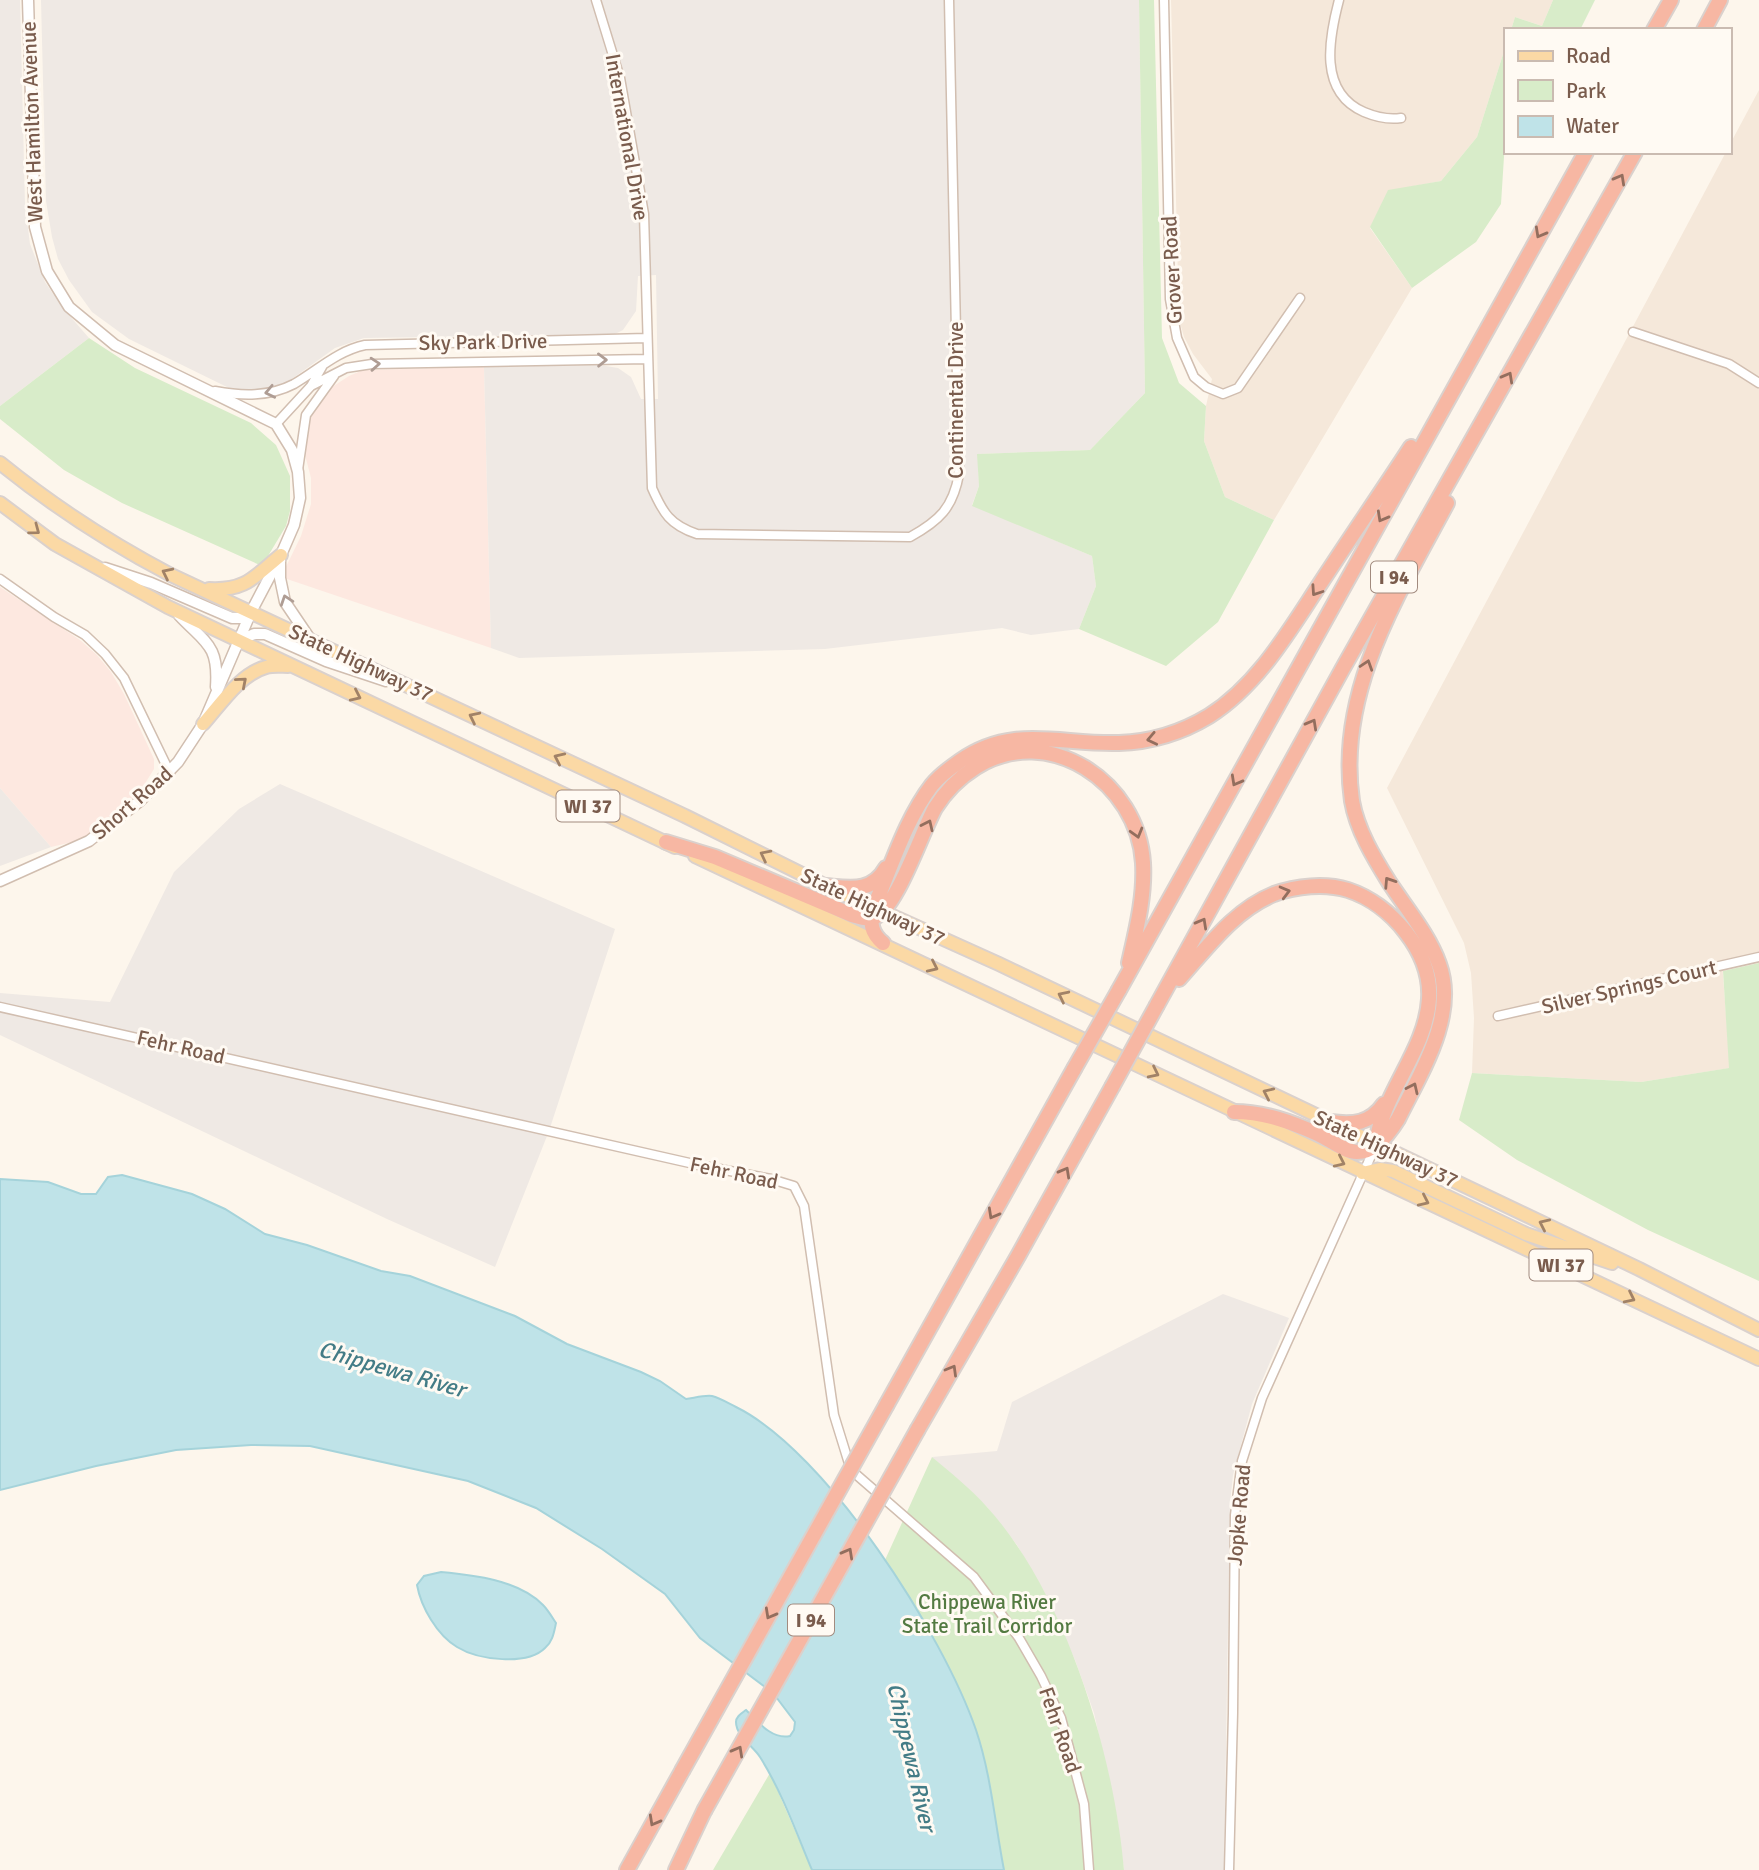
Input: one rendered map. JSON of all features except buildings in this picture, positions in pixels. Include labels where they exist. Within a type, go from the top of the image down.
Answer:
[{"type":"highway","points":[[1655,28],[1671,0]]},
{"type":"highway","points":[[1705,28],[1720,0]]},
{"type":"highway","name":"I 94","points":[[627,1870],[1585,154]]},
{"type":"highway","name":"I 94","points":[[676,1870],[704,1811],[1018,1256],[1350,656],[1634,154]]},
{"type":"highway","points":[[1234,1112],[1269,1116],[1314,1132],[1355,1152],[1364,1151],[1391,1130],[1429,1054],[1441,1020],[1445,989],[1435,954],[1379,866],[1357,819],[1349,761],[1353,722],[1365,670],[1381,629],[1485,433],[1488,413]]},
{"type":"highway","points":[[825,886],[865,888],[874,882],[882,874],[923,798],[937,778],[963,758],[989,745],[1026,737],[1111,743],[1145,741],[1189,727],[1224,706],[1250,682],[1278,647],[1430,420],[1439,415]]},
{"type":"highway","points":[[666,842],[715,857],[853,915],[876,913],[899,887],[936,806],[951,788],[978,765],[1008,755],[1053,755],[1079,765],[1101,778],[1124,803],[1140,842],[1142,887],[1137,926],[1122,984]]},
{"type":"highway","points":[[883,943],[873,933],[876,913],[905,834]]},
{"type":"highway","points":[[1159,1001],[1225,928],[1262,900],[1304,887],[1347,890],[1368,899],[1397,923],[1411,940],[1424,968],[1429,997],[1427,1011],[1405,1070],[1380,1125],[1376,1144]]},
{"type":"highway","points":[[1330,1122],[1353,1125],[1373,1117],[1405,1070]]},
{"type":"main road","name":"State Highway 37","points":[[0,463],[62,511],[151,565],[685,816],[876,913],[999,964],[1639,1269],[1759,1331]]},
{"type":"main road","name":"State Highway 37","points":[[0,503],[55,544],[174,610],[1759,1359]]},
{"type":"main road","points":[[201,589],[222,590],[243,586],[281,555]]},
{"type":"main road","points":[[203,724],[242,682],[256,671],[271,666],[295,666]]},
{"type":"main road","points":[[1362,1173],[1375,1169],[1393,1171],[1532,1236],[1596,1259],[1639,1269]]},
{"type":"street","name":"West Hamilton Avenue","points":[[28,0],[35,226],[47,271],[69,307],[115,345],[276,425]]},
{"type":"street","name":"International Drive","points":[[596,0],[620,78],[643,214],[647,359]]},
{"type":"street","name":"Continental Drive","points":[[647,359],[652,488],[661,508],[678,527],[697,534],[910,537],[928,527],[944,513],[955,495],[959,474],[949,0]]},
{"type":"street","name":"Grover Road","points":[[1164,0],[1170,299],[1177,338],[1194,377],[1206,387],[1223,394],[1238,388],[1300,298]]},
{"type":"street","points":[[1339,0],[1329,35],[1331,73],[1338,89],[1346,100],[1362,111],[1381,118],[1401,118]]},
{"type":"street","points":[[1633,331],[1729,363],[1759,383]]},
{"type":"street","name":"Sky Park Drive","points":[[209,390],[248,395],[272,392],[295,383],[352,348],[378,344],[647,338]]},
{"type":"street","name":"Sky Park Drive","points":[[311,386],[346,368],[372,364],[647,359]]},
{"type":"street","name":"Sky Park Drive","points":[[276,425],[311,386],[324,364]]},
{"type":"street","points":[[239,641],[281,555],[298,512],[298,472],[306,415],[337,373]]},
{"type":"street","points":[[276,425],[292,450],[298,472]]},
{"type":"street","points":[[281,555],[280,578],[285,602],[310,639]]},
{"type":"street","points":[[94,566],[129,575],[232,618],[240,618],[251,612]]},
{"type":"street","points":[[0,579],[85,635],[105,654],[124,678],[170,773]]},
{"type":"street","points":[[174,610],[204,638],[211,649],[216,672],[214,698]]},
{"type":"street","points":[[239,641],[254,634],[265,634],[342,667],[419,691]]},
{"type":"street","name":"Short Road","points":[[0,881],[89,841],[140,801],[170,773],[203,724],[239,641]]},
{"type":"street","name":"Silver Springs Court","points":[[1498,1016],[1759,957]]},
{"type":"street","name":"Fehr Road","points":[[0,1007],[794,1186],[804,1206],[834,1415],[851,1470],[974,1577],[1019,1637],[1061,1718],[1084,1804],[1089,1870]]},
{"type":"street","name":"Jopke Road","points":[[1229,1870],[1234,1525],[1242,1461],[1262,1398],[1376,1144]]},
{"type":"shaded area","points":[[0,0],[20,0],[25,205],[30,244],[45,282],[89,338],[0,406]]},
{"type":"shaded area","points":[[41,0],[1139,0],[1145,393],[1090,450],[978,454],[979,486],[972,505],[1092,556],[1096,586],[1079,629],[1031,635],[1002,628],[825,649],[519,658],[491,648],[484,367],[600,365],[618,368],[631,377],[641,399],[658,399],[656,275],[638,276],[636,311],[623,330],[615,334],[364,338],[335,348],[282,386],[246,391],[229,388],[129,339],[92,312],[58,259],[46,201]]},
{"type":"shaded area","points":[[1171,0],[1553,0],[1542,26],[1515,17],[1512,28],[1504,28],[1504,51],[1477,137],[1441,181],[1388,191],[1370,228],[1412,288],[1274,520],[1225,497],[1204,441],[1206,406],[1212,379],[1193,354],[1179,319]]},
{"type":"shaded area","points":[[1759,90],[1759,954],[1722,962],[1730,1068],[1641,1082],[1472,1073],[1474,1018],[1471,973],[1464,943],[1387,788],[1725,154],[1731,154],[1731,142]]},
{"type":"shaded area","points":[[484,367],[491,648],[281,577],[301,536],[311,504],[311,478],[304,451],[306,429],[316,406],[329,389],[363,370]]},
{"type":"shaded area","points":[[0,587],[80,640],[97,655],[124,694],[154,759],[154,769],[139,793],[126,807],[81,840],[51,847],[0,788]]},
{"type":"shaded area","points":[[280,784],[615,929],[549,1131],[495,1267],[387,1219],[0,1035],[0,993],[110,1002],[174,872],[239,809]]},
{"type":"shaded area","points":[[0,788],[51,847],[0,866]]},
{"type":"shaded area","points":[[1223,1294],[1289,1318],[1252,1404],[1233,1475],[1230,1503],[1224,1870],[1124,1870],[1117,1817],[1094,1713],[1075,1660],[1047,1597],[1017,1545],[987,1507],[932,1457],[997,1451],[1012,1402]]},
{"type":"green space","points":[[1139,0],[1154,0],[1162,338],[1179,383],[1206,406],[1204,441],[1225,497],[1274,520],[1218,622],[1166,666],[1079,629],[1096,586],[1092,556],[972,506],[979,486],[977,454],[1090,450],[1145,393]]},
{"type":"green space","points":[[1553,0],[1595,0],[1581,28],[1512,28],[1515,17],[1542,26]]},
{"type":"green space","points":[[1504,51],[1504,154],[1501,204],[1476,242],[1412,288],[1370,227],[1388,190],[1441,181],[1477,137]]},
{"type":"green space","points":[[89,338],[135,368],[251,423],[276,445],[290,476],[290,511],[286,526],[262,566],[122,503],[64,470],[0,419],[0,406]]},
{"type":"green space","points":[[1759,963],[1759,1281],[1648,1230],[1517,1160],[1459,1120],[1472,1073],[1641,1082],[1729,1068],[1723,971]]},
{"type":"green space","name":"Chippewa River State Trail Corridor","points":[[932,1457],[981,1500],[1015,1543],[1040,1584],[1062,1630],[1097,1727],[1109,1777],[1124,1870],[1004,1870],[976,1731],[937,1646],[885,1560]]},
{"type":"green space","points":[[770,1773],[812,1870],[713,1870]]},
{"type":"water","name":"Chippewa River","points":[[122,1175],[192,1194],[225,1209],[265,1234],[307,1245],[381,1271],[410,1276],[515,1316],[567,1344],[660,1381],[686,1399],[712,1396],[721,1399],[771,1430],[807,1463],[878,1549],[910,1597],[937,1645],[960,1690],[976,1730],[989,1782],[1004,1870],[812,1870],[775,1784],[760,1757],[737,1727],[737,1718],[746,1710],[771,1733],[790,1736],[795,1722],[773,1693],[700,1638],[665,1594],[602,1549],[536,1508],[468,1481],[310,1446],[251,1445],[176,1450],[96,1466],[0,1490],[0,1179],[48,1182],[81,1194],[96,1194],[108,1177]]},
{"type":"water","points":[[441,1572],[495,1580],[533,1597],[545,1607],[556,1623],[550,1642],[537,1654],[515,1659],[489,1658],[457,1647],[431,1620],[417,1585],[424,1576]]}]
